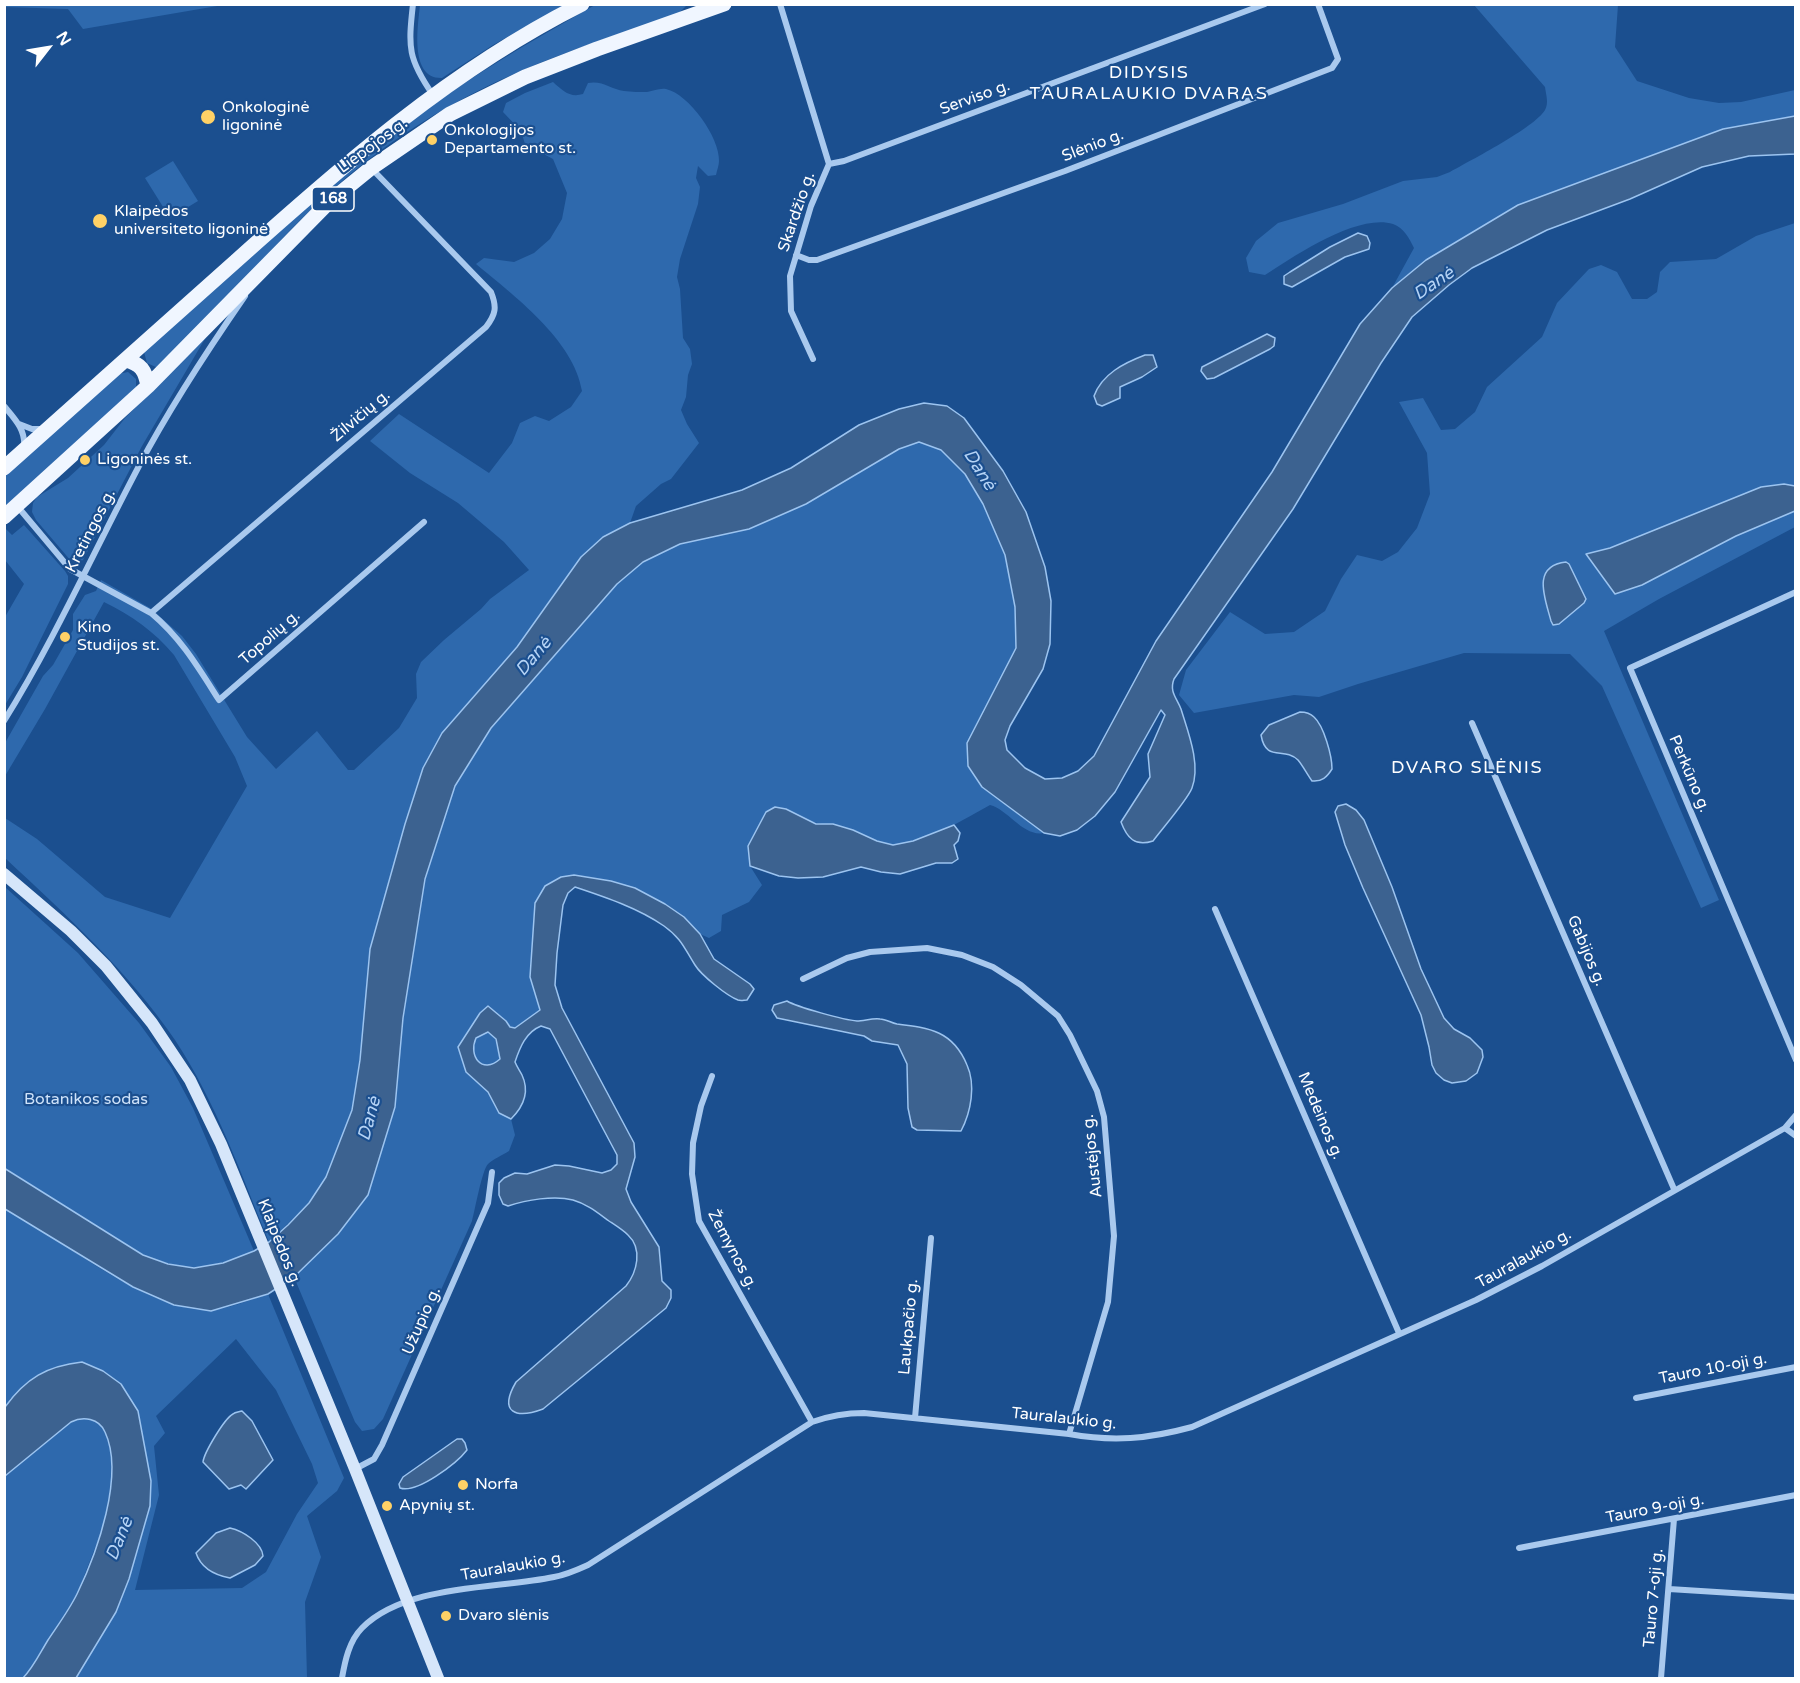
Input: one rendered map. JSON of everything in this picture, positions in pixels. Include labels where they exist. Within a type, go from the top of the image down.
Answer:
[{"type":"main road","name":"Liepojos g.","points":[[6,465],[333,175],[396,123],[433,95],[531,33],[582,4]]},
{"type":"main road","points":[[676,21],[689,10],[690,4]]},
{"type":"main road","name":"Liepojos g.","points":[[4,517],[148,386],[328,203],[371,168],[450,114],[486,95],[577,57],[724,4]]},
{"type":"main road","points":[[126,360],[137,363],[144,369],[148,386]]},
{"type":"main road","name":"Klaipėdos g.","points":[[4,874],[71,931],[106,966],[171,1050],[206,1112],[355,1469],[438,1678]]},
{"type":"street","points":[[413,4],[410,31],[411,55],[418,72],[433,95]]},
{"type":"street","name":"Skardžio g.","points":[[780,4],[829,164],[811,206],[790,276],[791,310],[813,359]]},
{"type":"street","name":"Serviso g.","points":[[829,164],[855,157],[1265,4]]},
{"type":"street","name":"Slėnio g.","points":[[796,255],[809,260],[817,260],[1065,171],[1332,68],[1338,59],[1318,4]]},
{"type":"street","name":"Žilvičių g.","points":[[151,613],[486,327],[495,316],[496,304],[484,282],[371,168]]},
{"type":"street","name":"Kretingos g.","points":[[4,721],[32,674],[140,464],[198,364],[266,266]]},
{"type":"street","points":[[4,406],[19,424],[24,437],[24,451]]},
{"type":"street","points":[[19,424],[32,429],[50,428]]},
{"type":"street","points":[[17,506],[70,569],[151,613]]},
{"type":"street","name":"Topolių g.","points":[[151,613],[170,629],[187,650],[219,700],[424,522]]},
{"type":"street","name":"Perkūno g.","points":[[1796,592],[1630,668],[1796,1060]]},
{"type":"street","name":"Gabijos g.","points":[[1472,723],[1674,1189]]},
{"type":"street","name":"Medeinos g.","points":[[1215,909],[1399,1333]]},
{"type":"street","name":"Austėjos g.","points":[[803,979],[847,958],[870,952],[927,948],[962,955],[992,967],[1022,985],[1058,1016],[1070,1035],[1097,1090],[1104,1117],[1114,1236],[1108,1302],[1069,1434]]},
{"type":"street","name":"Žemynos g.","points":[[712,1076],[701,1106],[693,1143],[692,1174],[699,1221],[812,1422]]},
{"type":"street","name":"Tauralaukio g.","points":[[342,1678],[350,1647],[362,1627],[379,1615],[428,1594],[555,1577],[580,1568],[606,1555],[812,1422],[846,1413],[864,1413],[1092,1438],[1130,1439],[1160,1436],[1192,1427],[1485,1295],[1542,1266],[1785,1128],[1796,1115]]},
{"type":"street","points":[[1785,1128],[1796,1136]]},
{"type":"street","name":"Užupio g.","points":[[355,1469],[374,1459],[382,1446],[488,1203],[492,1172]]},
{"type":"street","name":"Laukpačio g.","points":[[915,1418],[931,1239]]},
{"type":"street","name":"Tauro 10-oji g.","points":[[1636,1398],[1796,1366]]},
{"type":"street","name":"Tauro 9-oji g.","points":[[1519,1548],[1796,1495]]},
{"type":"street","name":"Tauro 7-oji g.","points":[[1661,1678],[1674,1519]]},
{"type":"street","points":[[1669,1588],[1796,1597]]},
{"type":"green space","points":[[5,4],[223,5],[83,29],[68,9],[5,7]]},
{"type":"green space","points":[[420,5],[564,5],[493,45],[442,78],[431,76],[424,70],[420,61],[417,37]]},
{"type":"green space","points":[[595,5],[687,5],[679,13],[518,72],[475,92],[415,127],[358,168],[316,205],[158,368],[147,363],[144,352],[273,236],[372,152],[428,108],[475,77]]},
{"type":"green space","points":[[1474,5],[1618,5],[1615,47],[1637,81],[1689,98],[1719,103],[1741,102],[1795,90],[1795,116],[1723,129],[1518,205],[1426,260],[1392,288],[1414,248],[1400,228],[1393,224],[1379,222],[1345,230],[1327,238],[1265,275],[1249,272],[1246,258],[1256,241],[1278,223],[1343,204],[1403,181],[1437,177],[1450,172],[1516,134],[1545,110],[1547,102],[1545,87]]},
{"type":"green space","points":[[553,82],[563,91],[574,95],[583,94],[588,83],[593,82],[627,91],[647,92],[666,89],[684,99],[693,108],[709,129],[714,141],[719,161],[716,175],[708,176],[698,166],[696,178],[700,187],[698,204],[680,259],[677,277],[680,289],[683,338],[690,349],[692,364],[688,375],[686,397],[681,410],[699,443],[671,479],[661,484],[636,506],[630,523],[603,537],[557,590],[517,647],[442,733],[423,768],[370,949],[360,1060],[352,1110],[326,1177],[309,1203],[269,1242],[215,1113],[175,1040],[117,967],[5,858],[5,818],[37,839],[105,897],[170,918],[247,786],[235,757],[174,655],[142,625],[104,602],[5,776],[5,743],[43,676],[53,665],[73,630],[73,614],[85,595],[96,591],[101,580],[150,608],[182,636],[196,654],[247,737],[276,769],[317,731],[348,770],[354,770],[399,728],[417,698],[416,674],[421,662],[490,599],[529,570],[504,542],[458,503],[410,473],[370,441],[399,414],[489,473],[512,443],[520,423],[535,416],[549,421],[571,407],[582,391],[577,372],[555,337],[524,304],[476,264],[484,258],[514,262],[534,253],[550,239],[562,219],[567,193],[553,159],[525,144],[521,131],[503,112],[506,103]]},
{"type":"green space","points":[[173,161],[198,201],[170,218],[145,178]]},
{"type":"green space","points":[[1795,223],[1795,486],[1784,484],[1586,555],[1736,536],[1795,511],[1795,527],[1659,599],[1604,631],[1719,900],[1701,908],[1602,686],[1570,654],[1464,653],[1319,697],[1294,695],[1194,713],[1179,695],[1186,670],[1230,612],[1265,634],[1294,632],[1325,611],[1341,579],[1357,555],[1382,561],[1398,552],[1417,528],[1430,494],[1427,453],[1399,402],[1423,398],[1441,430],[1455,429],[1475,412],[1487,387],[1542,337],[1557,303],[1589,269],[1601,265],[1617,272],[1632,299],[1647,299],[1657,292],[1660,272],[1670,262],[1716,259],[1756,236]]},
{"type":"green space","points":[[206,337],[142,446],[83,560],[75,563],[71,561],[36,520],[32,512],[33,503],[37,497],[68,478],[104,445],[125,418]]},
{"type":"green space","points":[[128,372],[136,379],[136,388],[5,507],[4,475],[118,374]]},
{"type":"green space","points":[[919,442],[941,450],[965,474],[983,504],[1005,555],[1015,607],[1016,648],[1004,676],[982,787],[1044,833],[1029,831],[1004,812],[990,805],[928,837],[892,845],[847,828],[804,819],[750,866],[762,885],[749,902],[722,915],[721,931],[709,938],[700,934],[684,917],[587,877],[565,877],[545,886],[530,977],[540,1010],[515,1028],[510,1027],[506,1021],[480,1013],[466,1072],[488,1092],[499,1113],[511,1119],[515,1135],[509,1151],[490,1162],[486,1168],[472,1221],[383,1419],[374,1429],[362,1431],[355,1422],[294,1277],[338,1234],[395,1107],[403,1018],[425,879],[455,786],[491,728],[617,584],[643,562],[680,544],[749,529],[806,504],[899,449]]},
{"type":"green space","points":[[24,525],[65,571],[68,584],[22,677],[5,705],[5,617],[24,584],[5,560],[5,528],[12,535]]},
{"type":"green space","name":"Botanikos sodas","points":[[5,887],[78,953],[139,1023],[171,1067],[193,1108],[254,1251],[224,1262],[199,1267],[174,1265],[160,1261],[143,1255],[5,1168]]},
{"type":"green space","points":[[488,1032],[495,1039],[500,1060],[488,1065],[482,1064],[475,1057],[474,1045],[476,1038]]},
{"type":"green space","points":[[5,1209],[132,1287],[159,1299],[185,1307],[216,1310],[268,1294],[344,1478],[337,1491],[307,1516],[321,1557],[305,1602],[307,1678],[76,1678],[116,1612],[129,1579],[150,1506],[138,1411],[11,1398],[5,1407]],"holes":[[[236,1339],[276,1390],[312,1464],[318,1483],[297,1514],[266,1572],[242,1588],[135,1590],[159,1495],[154,1446],[165,1433],[156,1416]]]},
{"type":"green space","points":[[81,1417],[93,1420],[102,1426],[110,1442],[112,1478],[104,1525],[77,1594],[27,1674],[23,1678],[5,1678],[4,1476],[71,1421]]},
{"type":"water","name":"Danė","points":[[1795,116],[1795,154],[1749,156],[1702,167],[1630,199],[1547,230],[1472,268],[1412,317],[1381,363],[1293,509],[1174,679],[1173,691],[1193,748],[1194,779],[1192,788],[1185,799],[1153,841],[1141,843],[1132,840],[1121,822],[1150,777],[1148,754],[1165,715],[1161,710],[1115,792],[1095,816],[1077,830],[1060,836],[1044,833],[982,787],[968,766],[967,743],[1016,648],[1015,607],[1005,555],[983,504],[965,474],[941,450],[919,442],[899,449],[806,504],[749,529],[680,544],[643,562],[617,584],[491,728],[455,786],[425,879],[403,1018],[395,1107],[368,1195],[338,1234],[294,1277],[268,1294],[211,1311],[174,1305],[133,1287],[5,1209],[4,1168],[143,1255],[168,1264],[194,1268],[223,1263],[254,1251],[269,1242],[309,1203],[326,1177],[352,1110],[360,1060],[370,949],[423,768],[442,733],[517,647],[581,557],[603,537],[630,523],[742,490],[791,468],[859,425],[899,409],[924,403],[947,406],[964,418],[1003,471],[1026,512],[1045,567],[1051,601],[1050,644],[1043,669],[1010,726],[1005,740],[1007,750],[1025,768],[1045,779],[1062,778],[1078,771],[1094,756],[1156,641],[1272,472],[1360,324],[1392,288],[1426,260],[1518,205],[1723,129]]},
{"type":"water","points":[[1358,233],[1367,236],[1370,243],[1369,249],[1345,257],[1292,287],[1284,284],[1284,276],[1330,247]]},
{"type":"water","points":[[1267,334],[1275,338],[1274,346],[1270,349],[1214,378],[1207,379],[1201,371],[1202,367]]},
{"type":"water","points":[[1145,355],[1153,355],[1157,367],[1120,387],[1120,398],[1102,406],[1097,404],[1094,396],[1102,381],[1122,366]]},
{"type":"water","points":[[1784,484],[1795,486],[1795,511],[1736,536],[1642,585],[1615,594],[1586,554],[1610,548],[1761,487]]},
{"type":"water","points":[[1566,562],[1586,599],[1559,624],[1553,625],[1544,593],[1544,576],[1555,565]]},
{"type":"water","points":[[1300,712],[1311,715],[1318,721],[1329,749],[1332,769],[1326,777],[1319,781],[1312,781],[1300,762],[1293,756],[1271,752],[1263,744],[1261,735],[1269,725]]},
{"type":"water","points":[[1346,804],[1356,810],[1364,820],[1392,887],[1421,969],[1444,1018],[1454,1029],[1470,1038],[1482,1050],[1483,1057],[1477,1073],[1466,1081],[1452,1083],[1444,1080],[1436,1073],[1432,1065],[1421,1015],[1345,845],[1335,812],[1338,806]]},
{"type":"water","points":[[775,807],[786,809],[816,824],[833,824],[893,845],[913,841],[954,825],[960,833],[954,845],[958,859],[952,863],[936,863],[900,874],[861,867],[823,877],[779,876],[750,866],[748,846],[766,812]]},
{"type":"water","points":[[574,875],[611,881],[635,888],[665,904],[684,917],[700,934],[714,959],[754,989],[747,1000],[733,998],[703,974],[679,940],[654,920],[621,904],[575,887],[568,893],[563,905],[555,985],[562,1008],[634,1143],[635,1157],[626,1189],[631,1202],[659,1247],[662,1281],[671,1290],[671,1298],[666,1308],[543,1409],[518,1413],[510,1407],[509,1401],[516,1382],[626,1286],[637,1260],[636,1247],[628,1235],[583,1204],[573,1200],[549,1198],[508,1206],[503,1204],[499,1195],[499,1183],[515,1173],[527,1174],[555,1165],[602,1173],[611,1170],[617,1164],[617,1155],[550,1029],[541,1026],[531,1032],[519,1051],[515,1062],[524,1081],[525,1093],[522,1104],[511,1119],[499,1113],[488,1092],[466,1072],[458,1047],[480,1013],[488,1006],[510,1027],[515,1028],[540,1010],[530,977],[535,903],[545,886],[561,877]],"holes":[[[488,1032],[496,1039],[500,1059],[488,1065],[482,1064],[475,1057],[476,1038]]]},
{"type":"water","points":[[787,1001],[810,1010],[857,1021],[882,1019],[897,1024],[920,1027],[947,1038],[961,1054],[970,1073],[972,1090],[970,1107],[961,1131],[917,1130],[912,1127],[908,1108],[907,1064],[898,1045],[777,1018],[772,1010],[774,1005]]},
{"type":"water","name":"Danė","points":[[82,1362],[103,1371],[121,1384],[138,1411],[151,1481],[150,1506],[129,1579],[116,1612],[76,1678],[23,1678],[70,1606],[85,1577],[106,1514],[112,1470],[110,1450],[102,1427],[95,1421],[81,1419],[71,1422],[5,1476],[5,1407],[21,1388],[38,1375],[58,1367]]},
{"type":"water","points":[[242,1411],[252,1421],[273,1460],[246,1489],[241,1485],[229,1489],[203,1462],[225,1422],[234,1413]]},
{"type":"water","points":[[457,1439],[462,1439],[467,1450],[455,1462],[426,1482],[407,1489],[400,1488],[399,1484],[403,1477]]},
{"type":"water","points":[[230,1528],[251,1538],[262,1551],[263,1556],[255,1565],[230,1578],[209,1570],[201,1563],[196,1553],[216,1533]]},
{"type":"place","name":"Onkologinė ligoninė","points":[[208,117]]},
{"type":"place","name":"Onkologijos Departamento st.","points":[[432,140]]},
{"type":"place","name":"Klaipėdos universiteto ligoninė","points":[[100,221]]},
{"type":"place","name":"Ligoninės st.","points":[[85,460]]},
{"type":"place","name":"Kino Studijos st.","points":[[65,637]]},
{"type":"place","name":"Norfa","points":[[463,1485]]},
{"type":"place","name":"Apynių st.","points":[[387,1506]]},
{"type":"place","name":"Dvaro slėnis","points":[[446,1616]]},
{"type":"district","name":"DIDYSIS TAURALAUKIO DVARAS","points":[[1149,83]]},
{"type":"district","name":"DVARO SLĖNIS","points":[[1467,768]]}]
